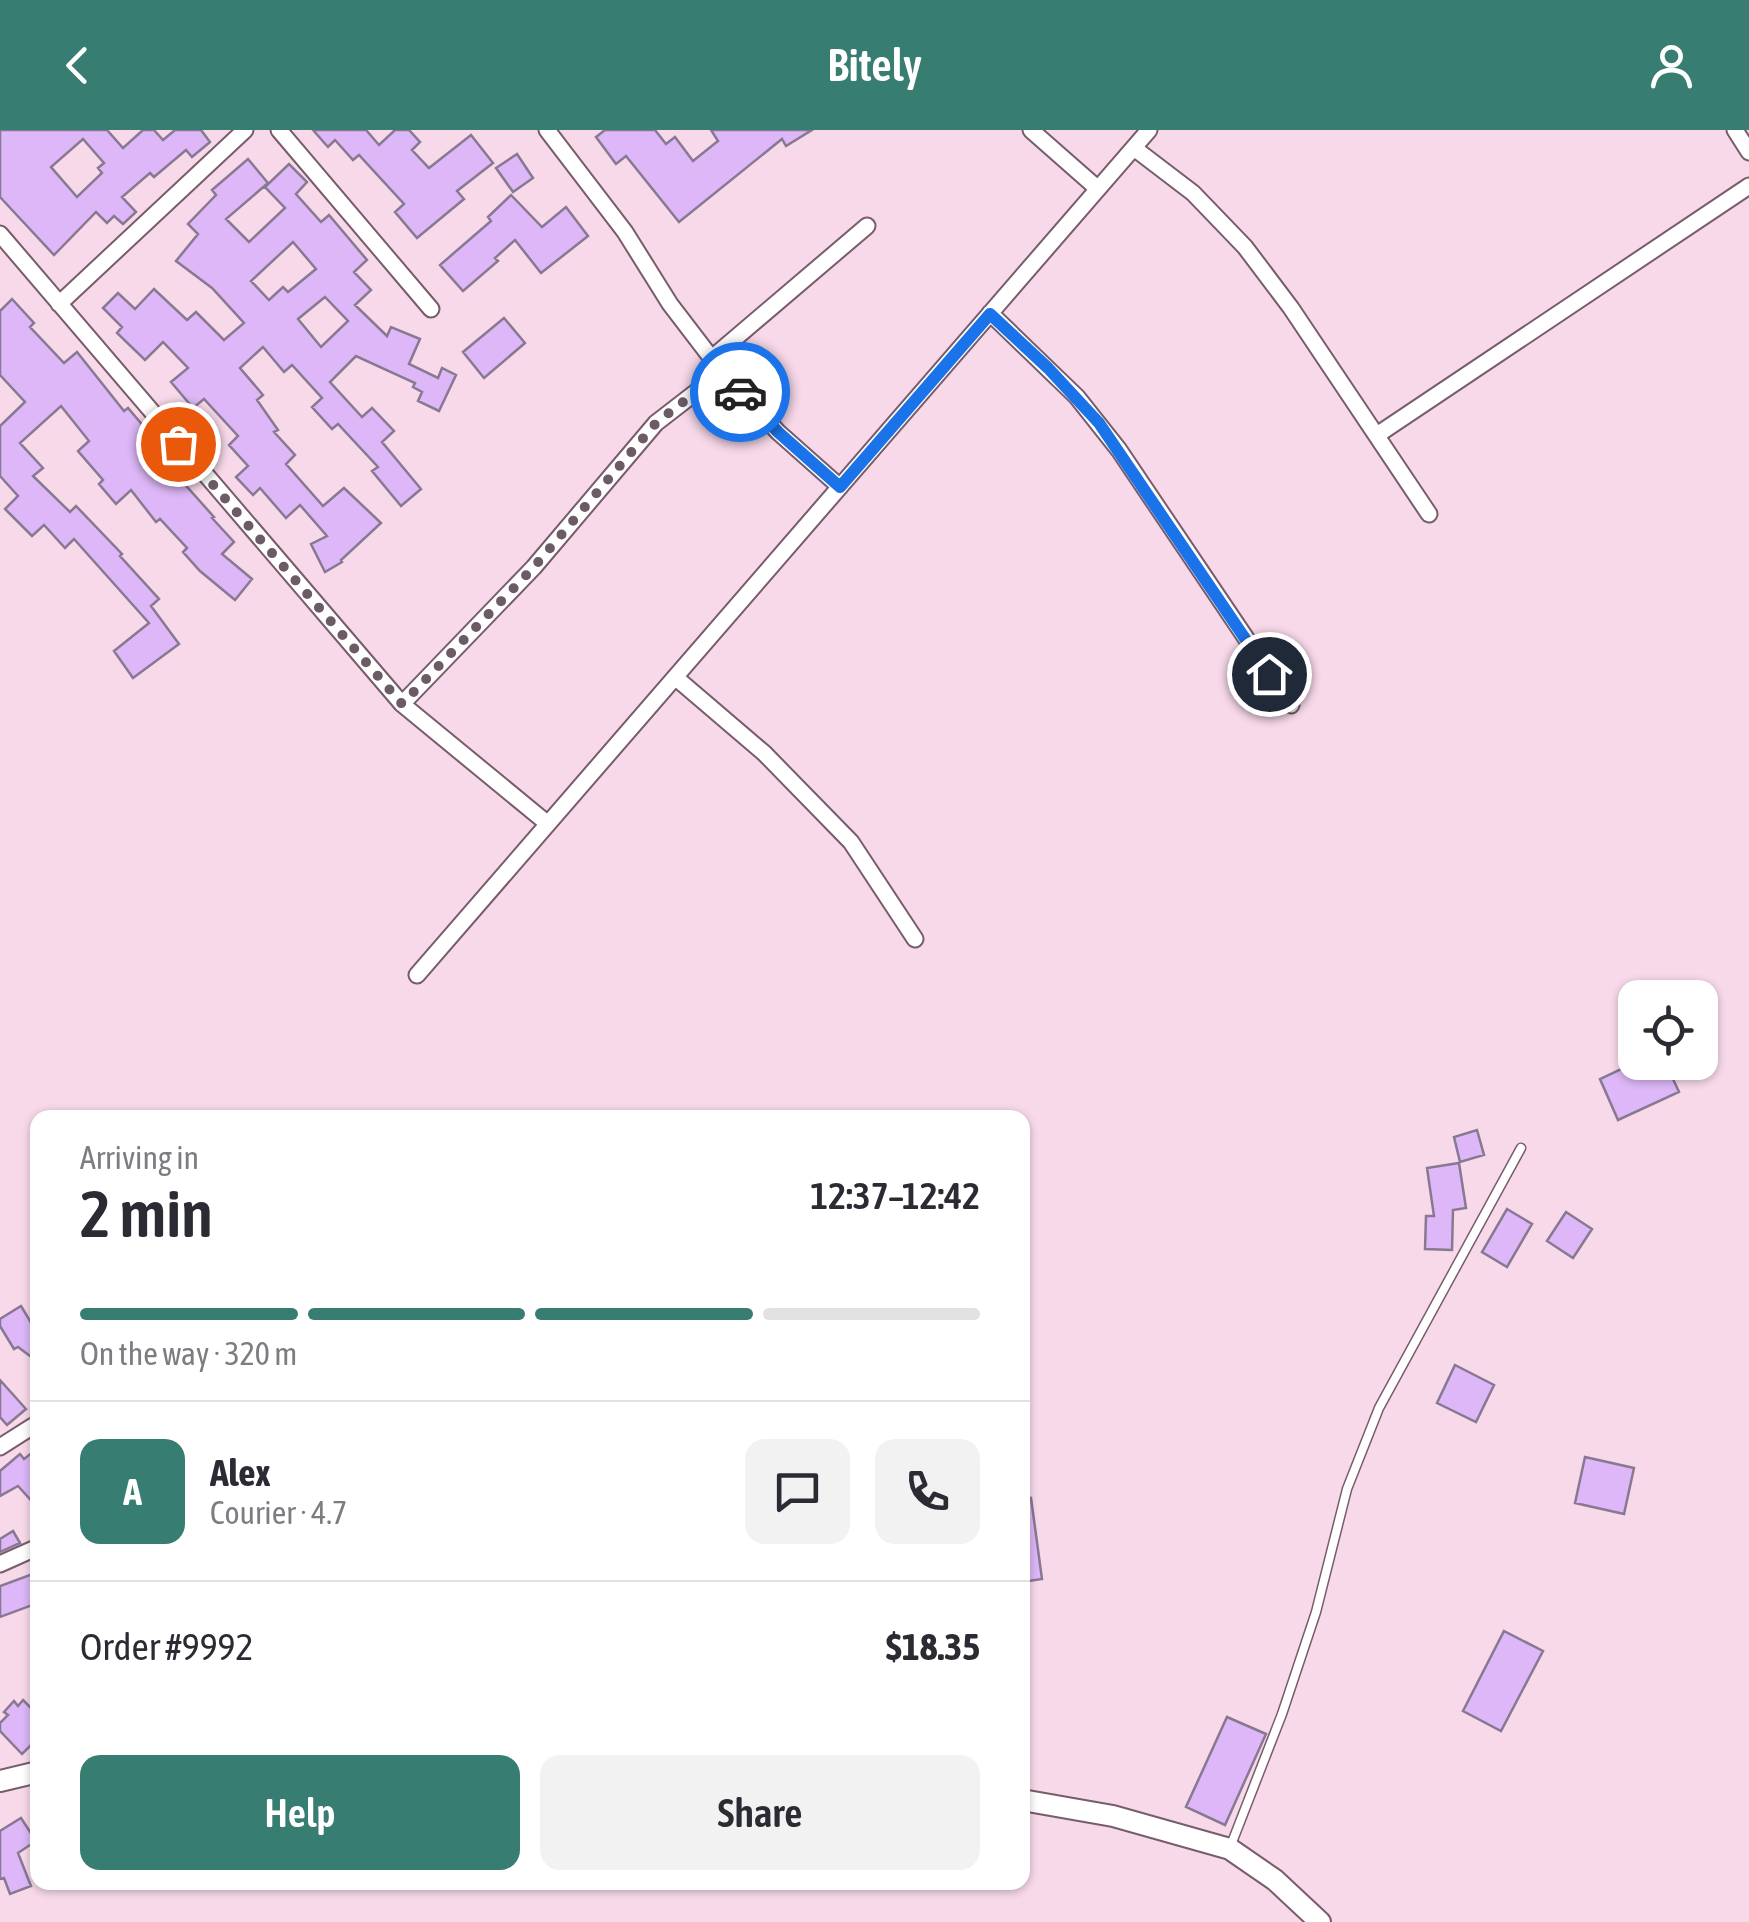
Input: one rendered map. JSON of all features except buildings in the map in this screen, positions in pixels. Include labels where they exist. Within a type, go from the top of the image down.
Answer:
[{"type":"street","points":[[59,304],[245,130]]},
{"type":"street","points":[[279,130],[432,309]]},
{"type":"street","points":[[548,130],[717,365],[778,432],[840,487]]},
{"type":"street","points":[[1031,130],[1098,189]]},
{"type":"street","points":[[417,975],[1150,130]]},
{"type":"street","points":[[1735,130],[1749,152]]},
{"type":"street","points":[[1134,148],[1193,194],[1246,247],[1429,514]]},
{"type":"street","points":[[1377,435],[1749,186]]},
{"type":"street","points":[[402,704],[534,567],[656,423],[867,226]]},
{"type":"street","points":[[0,234],[402,704],[548,824]]},
{"type":"street","points":[[990,314],[1099,423],[1291,706]]},
{"type":"street","points":[[675,677],[764,753],[819,807],[851,842],[915,939]]},
{"type":"street","points":[[0,1448],[30,1428]]},
{"type":"street","points":[[0,1564],[30,1551]]},
{"type":"street","points":[[0,1781],[30,1774]]},
{"type":"street","points":[[1030,1801],[1113,1816],[1230,1849],[1275,1880],[1320,1922]]},
{"type":"lane","points":[[1230,1849],[1282,1714],[1316,1612],[1348,1490],[1380,1408],[1521,1148]]},
{"type":"way so far","points":[[178,444],[402,704],[534,567],[656,423],[722,372],[740,392]]},
{"type":"route","points":[[740,392],[840,487],[990,314],[1077,397],[1120,450],[1269,674]]}]
